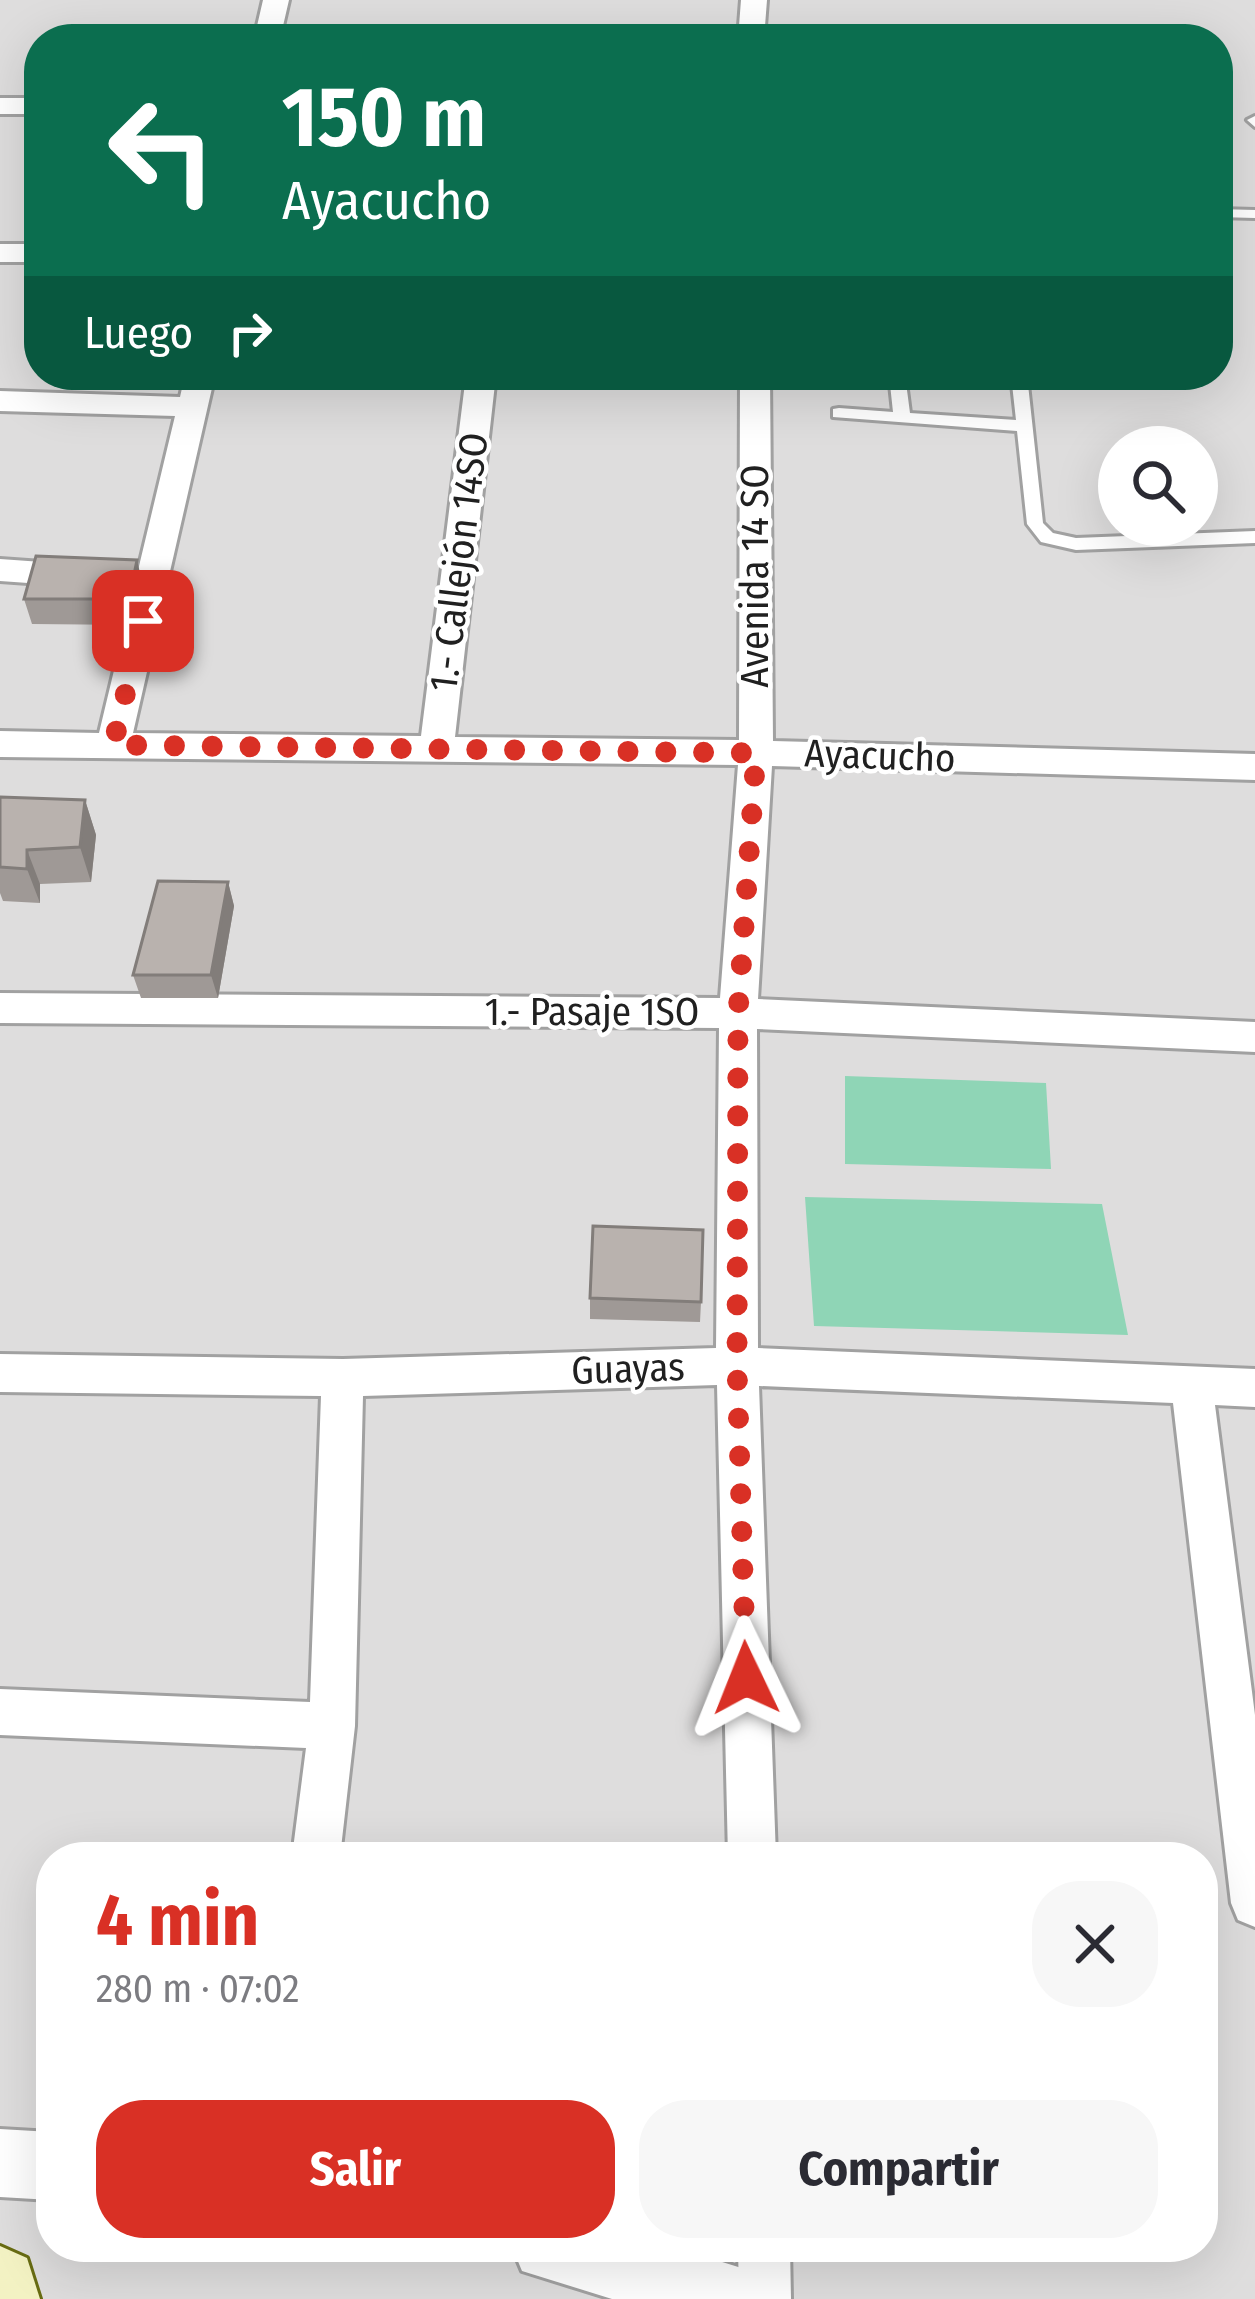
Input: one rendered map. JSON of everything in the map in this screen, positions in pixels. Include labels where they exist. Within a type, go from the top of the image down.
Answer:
[{"type":"main road","points":[[0,2284],[2,2299]]},
{"type":"street","name":"1.- Callejón 14SO","points":[[437,749],[479,390]]},
{"type":"street","name":"Avenida 14 SO","points":[[752,1842],[737,1366],[738,1013],[756,753],[755,390]]},
{"type":"street","points":[[0,401],[198,391],[113,745]]},
{"type":"street","points":[[0,571],[153,580]]},
{"type":"street","name":"Ayacucho","points":[[0,744],[756,753],[1255,767]]},
{"type":"street","name":"1.- Pasaje 1SO","points":[[0,1007],[738,1013],[1255,1037]]},
{"type":"street","name":"Guayas","points":[[0,1373],[344,1378],[737,1366],[1255,1388]]},
{"type":"street","points":[[318,1842],[332,1726],[344,1378]]},
{"type":"street","points":[[1192,1388],[1255,1903]]},
{"type":"street","points":[[0,1712],[332,1726]]},
{"type":"street","points":[[0,2163],[36,2164]]},
{"type":"street","points":[[602,2262],[740,2299]]},
{"type":"street","points":[[765,2262],[766,2299]]},
{"type":"lane","points":[[899,390],[902,417]]},
{"type":"lane","points":[[1020,390],[1035,524],[1047,538],[1076,544],[1255,537]]},
{"type":"lane","points":[[839,413],[1024,426]]},
{"type":"shaded area","points":[[0,0],[1255,0],[1255,2299],[0,2299]]},
{"type":"green space","points":[[845,1076],[1046,1083],[1051,1169],[845,1164]]},
{"type":"green space","points":[[805,1197],[1102,1204],[1128,1335],[814,1326]]},
{"type":"building","points":[[36,556],[137,560],[129,599],[24,599]]},
{"type":"building","points":[[0,797],[85,800],[80,847],[27,850],[27,869],[0,867]]},
{"type":"building","points":[[158,881],[228,882],[211,975],[133,975]]},
{"type":"building","points":[[593,1226],[703,1230],[701,1302],[590,1298]]},
{"type":"route","points":[[143,621],[113,745],[756,753],[738,1013],[737,1366],[746,1678]]}]
